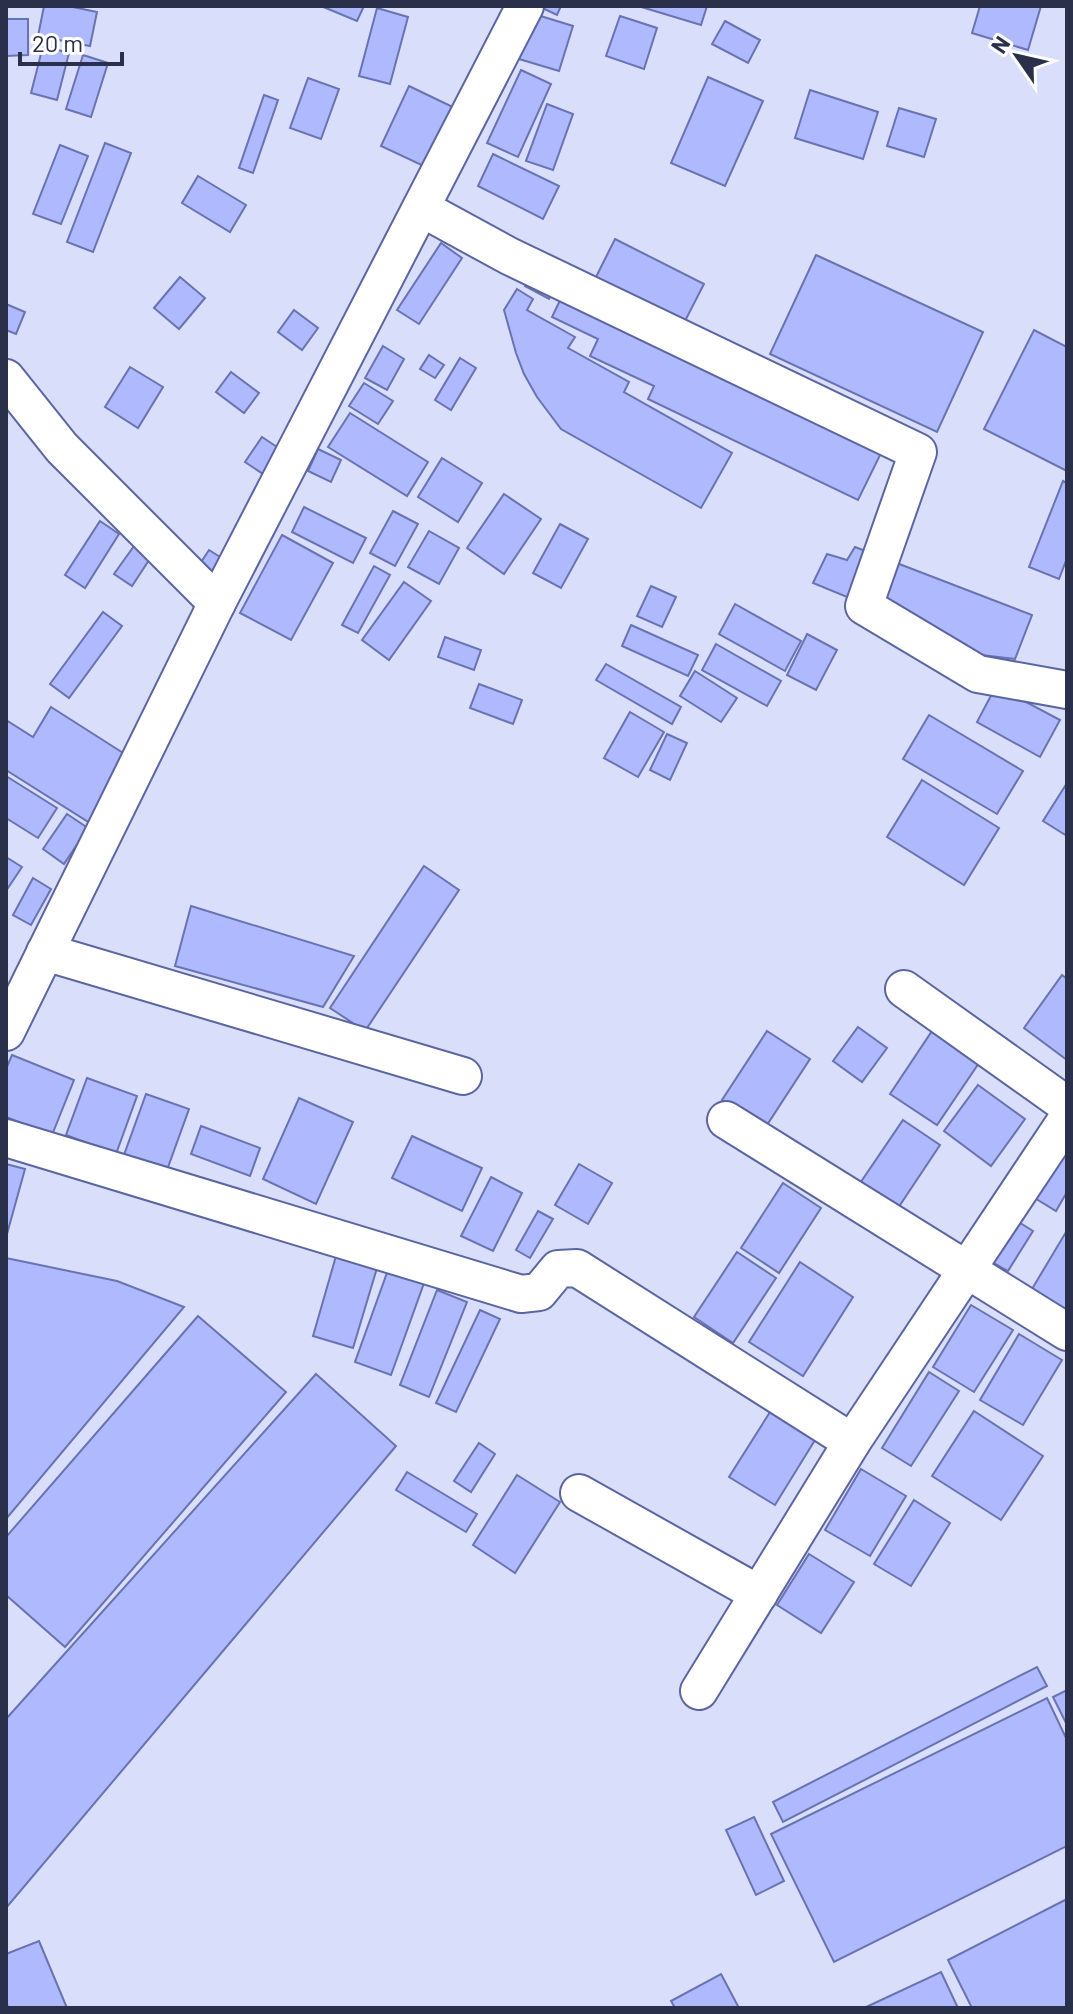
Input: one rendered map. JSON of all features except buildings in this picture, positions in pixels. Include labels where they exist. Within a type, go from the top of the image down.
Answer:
[{"type":"street","points":[[6,1032],[217,603],[525,6]]},
{"type":"street","points":[[421,208],[509,256],[918,452],[864,606],[978,674],[1067,690]]},
{"type":"street","points":[[6,378],[62,448],[217,603]]},
{"type":"street","points":[[45,952],[463,1076]]},
{"type":"street","points":[[904,989],[1067,1105]]},
{"type":"street","points":[[699,1691],[852,1442],[1067,1119]]},
{"type":"street","points":[[726,1120],[1067,1332]]},
{"type":"street","points":[[6,1138],[521,1294],[539,1292],[558,1269],[577,1268],[852,1442]]},
{"type":"street","points":[[579,1493],[759,1594]]}]
